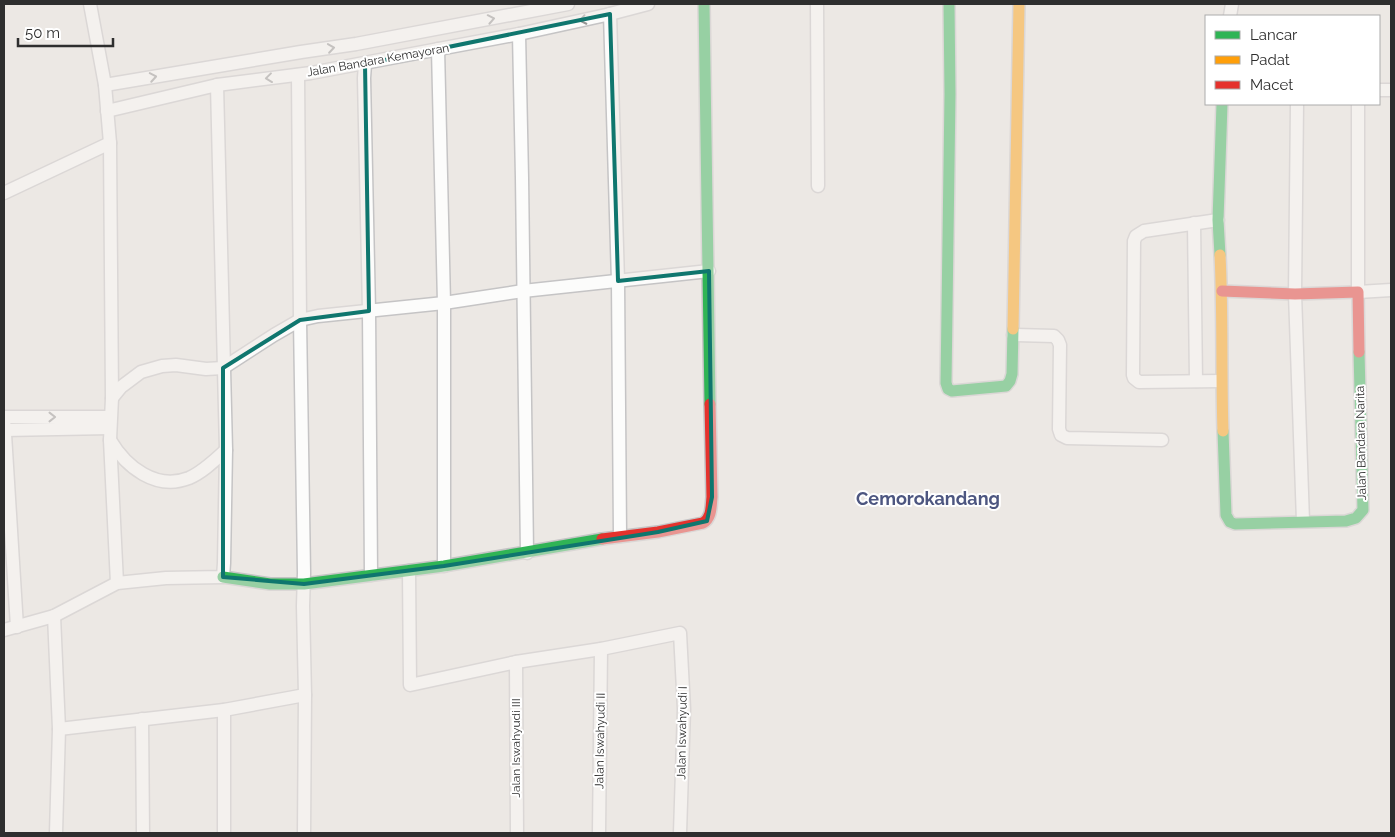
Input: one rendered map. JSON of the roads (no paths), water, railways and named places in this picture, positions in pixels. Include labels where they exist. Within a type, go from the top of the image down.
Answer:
[{"type":"street","points":[[90,4],[105,85],[110,143],[112,398],[110,428],[117,584]]},
{"type":"street","name":"Jalan Bandara Kemayoran","points":[[105,85],[356,44],[568,4]]},
{"type":"street","name":"Jalan Bandara Kemayoran","points":[[108,111],[217,85],[365,64],[519,34],[648,4]]},
{"type":"street","points":[[4,630],[54,616],[117,584],[166,578],[223,577],[270,584],[304,584],[444,566],[620,536],[694,526],[707,521],[711,512],[712,435],[704,4]]},
{"type":"street","points":[[817,4],[818,186]]},
{"type":"street","points":[[949,4],[950,94],[946,383],[952,392],[1006,386],[1012,374],[1020,4]]},
{"type":"street","points":[[610,14],[618,281],[620,536]]},
{"type":"street","points":[[519,34],[527,553]]},
{"type":"street","points":[[438,49],[444,302],[444,566]]},
{"type":"street","points":[[365,64],[371,575]]},
{"type":"street","points":[[298,74],[305,695],[304,833]]},
{"type":"street","points":[[217,85],[226,450],[223,577]]},
{"type":"street","name":"Jalan Bandara Narita","points":[[1222,105],[1218,220],[1222,292],[1220,381],[1226,515],[1235,524],[1350,520],[1356,518],[1363,510],[1358,292]]},
{"type":"street","points":[[1296,105],[1295,294],[1303,521]]},
{"type":"street","points":[[1358,105],[1358,292]]},
{"type":"street","points":[[4,193],[110,143]]},
{"type":"street","points":[[1218,220],[1144,230],[1136,236],[1134,241],[1133,375],[1139,382],[1220,381]]},
{"type":"street","points":[[1194,223],[1196,381]]},
{"type":"street","points":[[112,398],[121,387],[141,372],[152,368],[176,365],[206,370],[223,368],[300,320],[318,316],[709,271]]},
{"type":"street","points":[[1222,292],[1295,294],[1391,290]]},
{"type":"street","points":[[1014,335],[1054,336],[1058,340],[1060,345],[1059,428],[1061,435],[1067,438],[1162,440]]},
{"type":"street","points":[[17,627],[4,424],[110,428]]},
{"type":"street","points":[[110,428],[118,453],[129,464],[153,480],[167,482],[190,478],[226,450]]},
{"type":"street","points":[[409,571],[410,685],[516,662],[601,649]]},
{"type":"street","points":[[54,616],[59,729],[56,833]]},
{"type":"street","name":"Jalan Iswahyudi I","points":[[601,649],[680,633],[684,709],[680,833]]},
{"type":"street","name":"Jalan Iswahyudi II","points":[[600,833],[601,649]]},
{"type":"street","name":"Jalan Iswahyudi III","points":[[516,662],[517,833]]},
{"type":"street","points":[[59,729],[224,710],[305,695]]},
{"type":"street","points":[[224,710],[224,833]]},
{"type":"street","points":[[142,719],[143,833]]},
{"type":"district","name":"Cemorokandang","points":[[928,498]]}]
